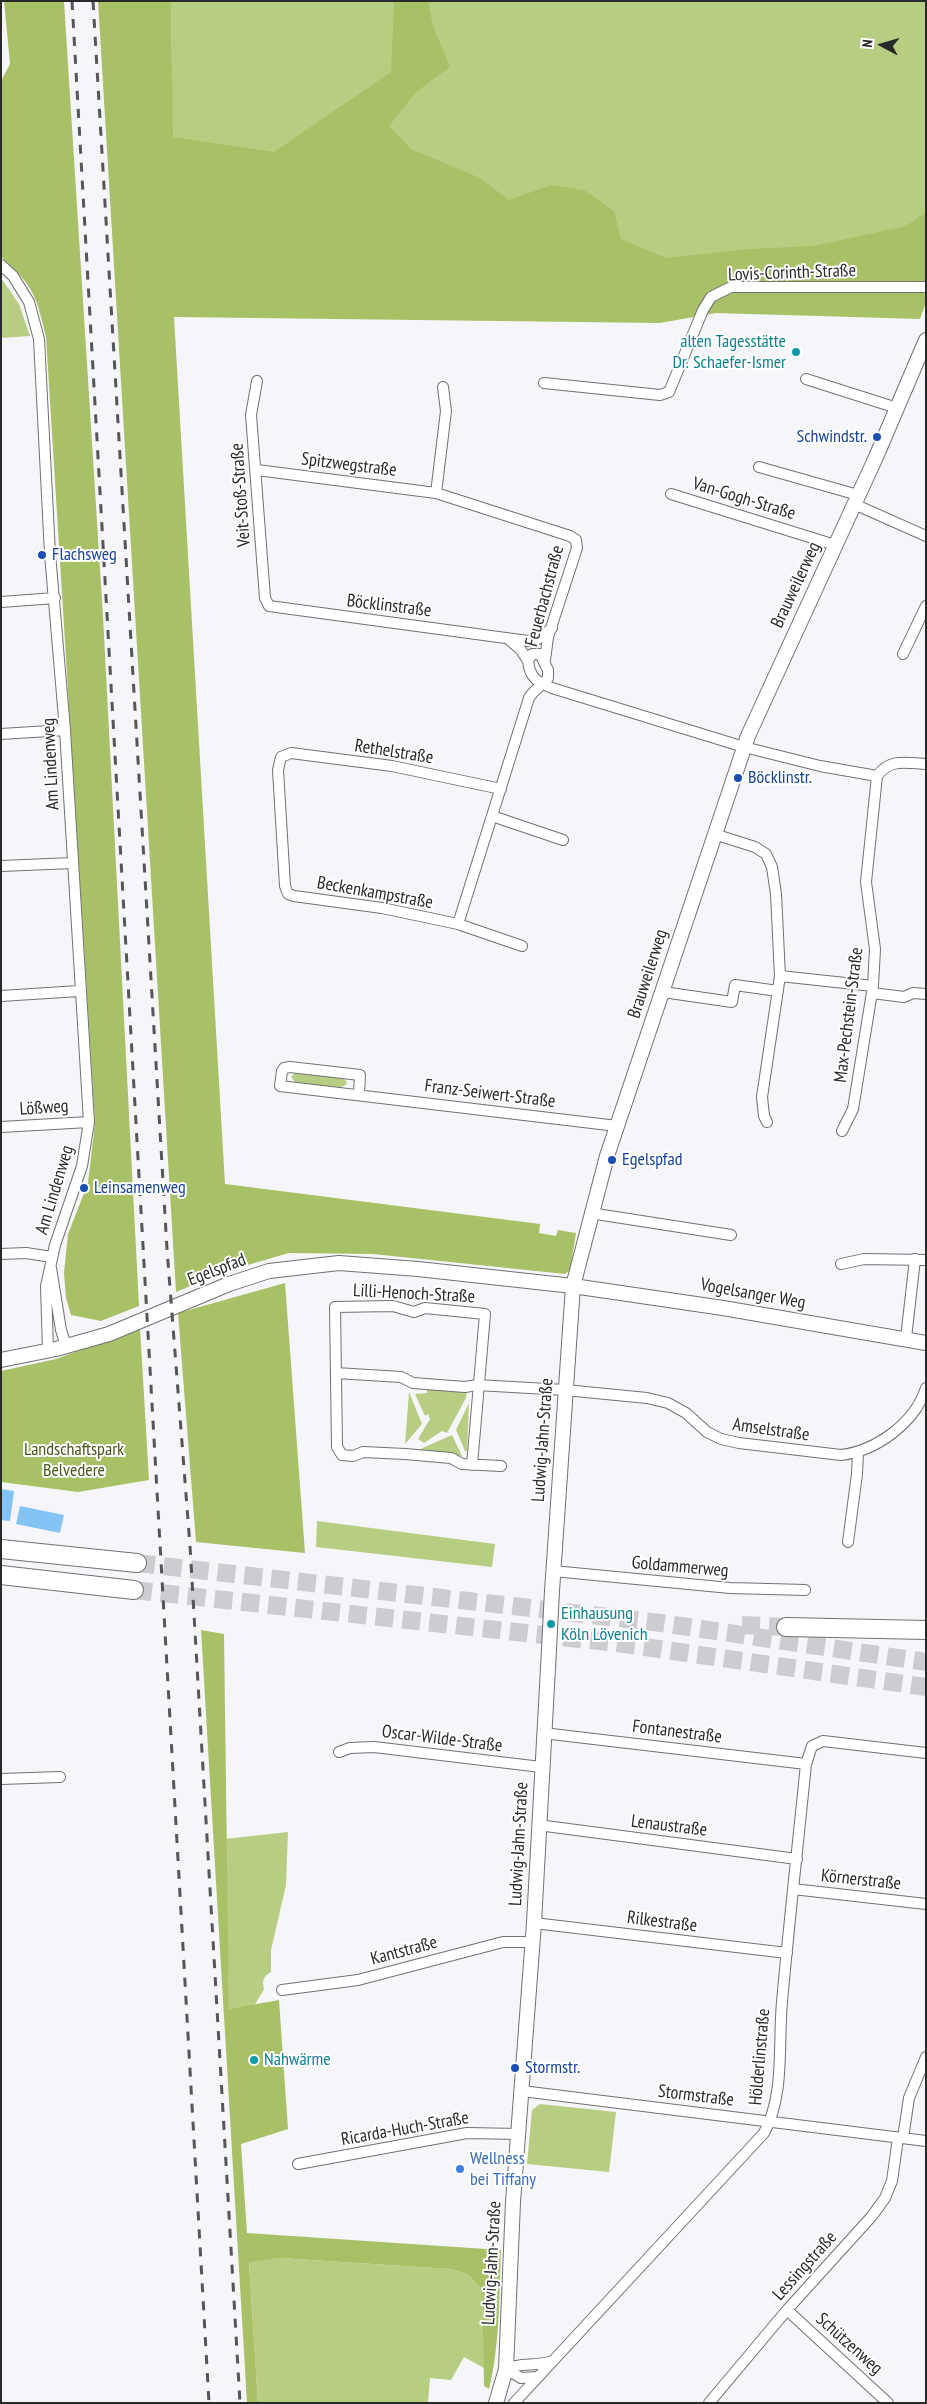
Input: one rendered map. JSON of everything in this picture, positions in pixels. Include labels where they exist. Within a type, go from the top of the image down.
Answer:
[{"type":"highway","points":[[1,1549],[137,1563]]},
{"type":"highway","points":[[1,1576],[134,1590]]},
{"type":"highway","points":[[786,1627],[926,1630]]},
{"type":"street","name":"Am Lindenweg","points":[[1,265],[13,276],[29,302],[39,339],[50,554],[65,730],[88,1122],[82,1166],[51,1262],[46,1286],[48,1350]]},
{"type":"street","name":"Lovis-Corinth-Straße","points":[[544,383],[660,395],[669,392],[703,310],[711,297],[731,287],[926,287]]},
{"type":"street","name":"Brauweilerweg","points":[[573,1286],[590,1213],[617,1126],[744,747],[926,340]]},
{"type":"street","points":[[806,379],[897,408]]},
{"type":"street","name":"Veit-Stoß-Straße","points":[[258,380],[252,415],[265,598],[269,606]]},
{"type":"street","points":[[436,493],[446,411],[443,387]]},
{"type":"street","points":[[759,467],[856,500],[926,536]]},
{"type":"street","name":"Spitzwegstraße","points":[[257,470],[436,493],[513,516],[570,536],[576,540]]},
{"type":"street","name":"Van-Gogh-Straße","points":[[671,494],[836,544]]},
{"type":"street","name":"Feuerbachstraße","points":[[544,661],[552,628],[577,548],[576,540]]},
{"type":"street","points":[[1,602],[55,598]]},
{"type":"street","name":"Böcklinstraße","points":[[269,606],[524,640],[538,639],[552,628]]},
{"type":"street","points":[[903,654],[926,606]]},
{"type":"street","points":[[506,638],[520,650],[528,662],[533,679],[542,684],[744,747],[820,766],[878,776],[884,767],[894,762],[926,764]]},
{"type":"street","points":[[524,640],[544,661],[558,687],[567,693]]},
{"type":"street","points":[[528,662],[532,654],[544,661],[548,678],[529,698]]},
{"type":"street","points":[[522,946],[458,924],[532,689],[531,673]]},
{"type":"street","points":[[1,734],[65,730]]},
{"type":"street","name":"Rethelstraße","points":[[288,894],[285,886],[278,770],[281,757],[291,754],[392,766],[501,790]]},
{"type":"street","name":"Max-Pechstein-Straße","points":[[842,1131],[853,1108],[872,990],[875,949],[866,882],[878,776]]},
{"type":"street","points":[[492,816],[563,840]]},
{"type":"street","points":[[714,834],[755,847],[766,854],[772,867],[776,894],[780,976],[762,1097],[764,1116],[767,1122]]},
{"type":"street","points":[[1,866],[73,863]]},
{"type":"street","name":"Beckenkampstraße","points":[[288,894],[382,908],[458,924]]},
{"type":"street","points":[[780,976],[872,990],[904,998],[913,993],[926,994]]},
{"type":"street","points":[[663,992],[732,1002],[735,985],[778,991]]},
{"type":"street","points":[[1,996],[79,991]]},
{"type":"street","name":"Franz-Seiwert-Straße","points":[[358,1094],[360,1075],[290,1067],[284,1068],[282,1071],[280,1086],[617,1126]]},
{"type":"street","name":"Lößweg","points":[[1,1127],[88,1122]]},
{"type":"street","points":[[590,1213],[731,1236]]},
{"type":"street","points":[[1,1254],[26,1253],[51,1262]]},
{"type":"street","points":[[842,1264],[864,1259],[926,1260]]},
{"type":"street","points":[[906,1338],[915,1259]]},
{"type":"street","name":"Am Lindenweg","points":[[51,1262],[61,1330],[66,1346]]},
{"type":"street","name":"Egelspfad","points":[[1,1360],[66,1346],[109,1334],[249,1276],[287,1267],[339,1263],[573,1286]]},
{"type":"street","name":"Vogelsanger Weg","points":[[573,1286],[704,1305],[906,1338],[926,1343]]},
{"type":"street","name":"Ludwig-Jahn-Straße","points":[[496,2403],[506,2368],[518,2134],[534,1923],[543,1733],[573,1286]]},
{"type":"street","name":"Lilli-Henoch-Straße","points":[[336,1373],[334,1307],[393,1306],[414,1312],[424,1308],[486,1314],[481,1372],[477,1385]]},
{"type":"street","points":[[336,1373],[337,1446],[342,1455],[352,1456],[362,1452],[411,1455],[451,1458],[462,1464],[501,1466]]},
{"type":"street","name":"Amselstraße","points":[[336,1373],[401,1377],[413,1383],[465,1387],[477,1385],[565,1390],[632,1396],[668,1404],[686,1413],[708,1432],[721,1439],[827,1454],[858,1453],[890,1434],[907,1419],[922,1401],[926,1388]]},
{"type":"street","points":[[472,1464],[477,1385]]},
{"type":"street","points":[[848,1542],[858,1453]]},
{"type":"street","name":"Goldammerweg","points":[[553,1570],[714,1587],[805,1590]]},
{"type":"street","name":"Fontanestraße","points":[[543,1733],[806,1764]]},
{"type":"street","points":[[806,1764],[812,1746],[823,1741],[926,1753]]},
{"type":"street","name":"Oscar-Wilde-Straße","points":[[339,1752],[350,1748],[374,1747],[542,1767]]},
{"type":"street","name":"Hölderlinstraße","points":[[514,2403],[764,2133],[770,2121],[777,2087],[787,1953],[806,1764]]},
{"type":"street","points":[[1,1779],[60,1777]]},
{"type":"street","name":"Lenaustraße","points":[[538,1825],[797,1859]]},
{"type":"street","name":"Körnerstraße","points":[[793,1889],[926,1904]]},
{"type":"street","name":"Rilkestraße","points":[[534,1923],[787,1953]]},
{"type":"street","name":"Kantstraße","points":[[282,1990],[358,1980],[503,1942],[532,1942]]},
{"type":"street","name":"Lessingstraße","points":[[709,2403],[787,2310],[872,2216],[884,2198],[892,2180],[909,2098],[926,2058]]},
{"type":"street","name":"Stormstraße","points":[[522,2091],[926,2141]]},
{"type":"street","name":"Ricarda-Huch-Straße","points":[[298,2164],[467,2133],[518,2134]]},
{"type":"street","name":"Schützenweg","points":[[787,2310],[888,2403]]},
{"type":"street","points":[[506,2368],[516,2364],[540,2365],[553,2360]]},
{"type":"street","points":[[506,2368],[522,2378],[538,2377]]},
{"type":"green space","name":"Landschaftspark Belvedere","points":[[4,1],[64,1],[103,616],[139,1306],[101,1321],[71,1315],[66,1298],[64,1273],[68,1234],[88,1183],[95,1123],[46,337],[32,292],[21,276],[1,257],[1,81],[10,64]]},
{"type":"green space","points":[[98,1],[171,1],[173,137],[274,152],[391,72],[394,1],[428,1],[433,26],[450,67],[416,92],[389,126],[411,149],[480,178],[509,200],[551,185],[584,190],[614,211],[621,239],[666,258],[749,249],[814,246],[906,226],[926,212],[926,302],[920,319],[716,313],[660,323],[174,317],[225,1184],[540,1224],[539,1233],[556,1236],[558,1230],[576,1233],[570,1270],[565,1274],[373,1254],[289,1253],[227,1271],[176,1292]]},
{"type":"green space","points":[[171,1],[926,1],[926,281],[174,317]]},
{"type":"green space","points":[[1,278],[19,304],[30,336],[1,338]]},
{"type":"green space","points":[[295,1073],[342,1078],[347,1084],[340,1088],[295,1082],[291,1077]]},
{"type":"green space","points":[[285,1283],[305,1553],[196,1542],[178,1313]]},
{"type":"green space","points":[[140,1328],[149,1480],[78,1492],[1,1482],[1,1371],[56,1359]]},
{"type":"green space","points":[[427,1387],[467,1390],[466,1398],[447,1433],[442,1431],[424,1443],[418,1439],[430,1419],[428,1414],[425,1416],[415,1394],[427,1393]]},
{"type":"green space","points":[[409,1392],[422,1424],[405,1444]]},
{"type":"green space","points":[[469,1403],[467,1451],[465,1451],[456,1430]]},
{"type":"green space","points":[[452,1435],[462,1456],[416,1453],[416,1451]]},
{"type":"green space","points":[[317,1521],[495,1544],[492,1567],[316,1547]]},
{"type":"green space","points":[[201,1630],[224,1634],[229,2009],[279,2000],[288,2129],[241,2144],[247,2233],[501,2250],[497,2338],[489,2389],[484,2386],[482,2289],[467,2274],[450,2269],[280,2258],[249,2262],[258,2403],[247,2403]]},
{"type":"green space","points":[[288,1832],[286,1885],[271,1950],[271,1972],[264,1979],[264,1989],[254,2006],[229,2009],[225,1839]]},
{"type":"green space","points":[[540,2104],[616,2112],[609,2172],[527,2164],[532,2110]]},
{"type":"green space","points":[[280,2258],[450,2269],[467,2274],[482,2289],[484,2368],[464,2357],[451,2380],[430,2378],[428,2403],[258,2403],[249,2261]]},
{"type":"water","points":[[1,1489],[14,1491],[10,1521],[1,1520]]},
{"type":"water","points":[[20,1506],[64,1515],[60,1533],[16,1524]]},
{"type":"tunnel","points":[[137,1563],[661,1623],[926,1662]]},
{"type":"tunnel","points":[[134,1590],[616,1643],[926,1687]]},
{"type":"tunnel","points":[[742,1625],[786,1627]]},
{"type":"railway","points":[[72,1],[209,2403]]},
{"type":"railway","points":[[93,1],[167,1249],[190,1546],[240,2403]]},
{"type":"place","name":"alten Tagesstätte Dr. Schaefer-Ismer","points":[[796,352]]},
{"type":"place","name":"Schwindstr.","points":[[877,437]]},
{"type":"place","name":"Flachsweg","points":[[42,555]]},
{"type":"place","name":"Böcklinstr.","points":[[738,778]]},
{"type":"place","name":"Egelspfad","points":[[612,1160]]},
{"type":"place","name":"Leinsamenweg","points":[[84,1188]]},
{"type":"place","name":"Einhausung Köln Lövenich","points":[[551,1624]]},
{"type":"place","name":"Nahwärme","points":[[254,2060]]},
{"type":"place","name":"Stormstr.","points":[[515,2068]]},
{"type":"place","name":"Wellness bei Tiffany","points":[[460,2169]]}]
